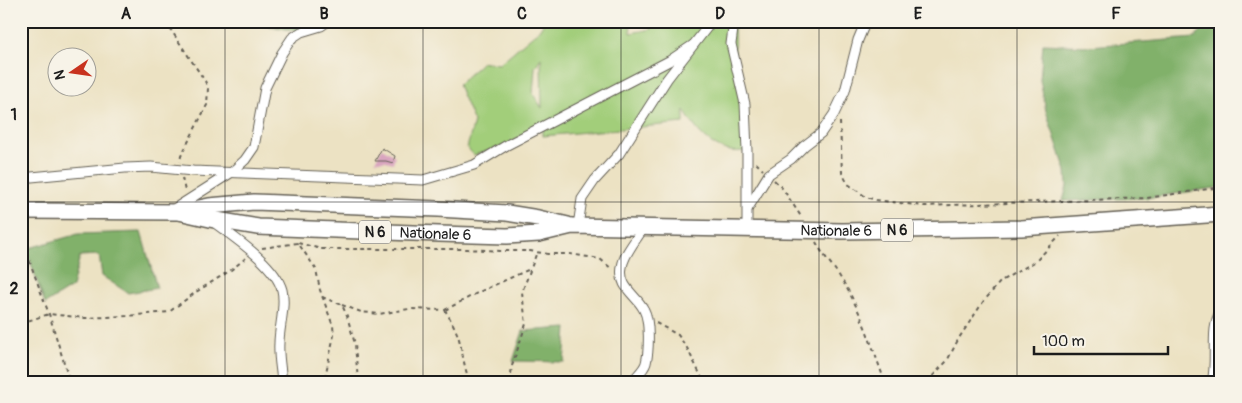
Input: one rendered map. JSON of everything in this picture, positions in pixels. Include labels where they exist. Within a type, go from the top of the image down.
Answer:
[{"type":"main road","name":"Nationale 6","points":[[21,211],[179,208],[237,202],[342,204],[507,213],[575,226],[810,230],[1021,228],[1221,214]]},
{"type":"main road","name":"Nationale 6","points":[[179,208],[210,220],[258,227],[507,236],[540,234],[575,226]]},
{"type":"street","points":[[179,208],[232,172],[245,160],[254,147],[265,88],[282,53],[292,38],[301,32],[321,26],[328,21]]},
{"type":"street","points":[[575,226],[582,199],[595,180],[619,154],[667,79],[712,21]]},
{"type":"street","points":[[734,21],[731,44],[745,104],[747,229]]},
{"type":"street","points":[[748,208],[769,174],[791,160],[804,146],[821,133],[845,91],[858,40],[866,21]]},
{"type":"street","points":[[21,178],[151,167],[179,170],[423,180],[474,165],[516,140],[669,61],[693,45]]},
{"type":"street","points":[[210,220],[266,265],[282,290],[283,300],[279,345],[282,382]]},
{"type":"street","points":[[632,382],[645,365],[648,346],[647,318],[644,309],[629,292],[622,280],[622,267],[626,256],[644,227]]},
{"type":"street","points":[[1212,382],[1215,371],[1216,318],[1221,311]]},
{"type":"path","points":[[165,21],[205,80],[208,88],[207,105],[181,156],[179,208]]},
{"type":"path","points":[[839,104],[842,173],[848,184],[866,198],[924,206],[1147,198],[1221,187]]},
{"type":"path","points":[[747,150],[760,168],[769,174],[783,189],[810,230],[823,256],[840,277],[861,319],[885,382]]},
{"type":"path","points":[[927,382],[948,361],[959,338],[983,302],[1001,281],[1036,261],[1072,225]]},
{"type":"path","points":[[21,238],[49,314],[70,382]]},
{"type":"path","points":[[298,243],[316,269],[322,297],[333,326],[334,335],[324,382]]},
{"type":"path","points":[[21,323],[49,314],[85,318],[135,316],[169,312],[231,270],[252,252],[266,247],[298,243],[320,249],[467,249],[570,254],[600,259],[608,264],[622,280]]},
{"type":"path","points":[[510,382],[513,361],[526,324],[522,292],[536,252]]},
{"type":"path","points":[[322,297],[361,312],[379,314],[409,309],[445,310],[530,269]]},
{"type":"path","points":[[342,305],[355,344],[358,382]]},
{"type":"path","points":[[445,310],[457,333],[470,382]]},
{"type":"path","points":[[647,318],[678,335],[688,348],[704,382]]},
{"type":"green space","points":[[259,21],[328,21],[301,32],[260,24]]},
{"type":"green space","points":[[545,21],[630,21],[631,33],[652,29],[649,21],[734,21],[735,63],[747,151],[731,151],[716,146],[703,136],[684,110],[684,123],[543,136],[543,123],[507,145],[474,155],[467,148],[474,122],[458,85],[482,62],[499,64],[539,30]],"holes":[[[541,58],[542,108],[533,94],[535,67]]]},
{"type":"green space","points":[[1209,21],[1221,21],[1221,187],[1147,198],[1063,201],[1067,186],[1066,171],[1046,111],[1040,80],[1043,44],[1089,46],[1195,38]]},
{"type":"green space","points":[[141,232],[157,288],[128,293],[102,276],[99,255],[80,256],[72,287],[45,304],[26,249],[78,234]]},
{"type":"green space","points":[[567,328],[564,362],[513,361],[523,331]]},
{"type":"building","points":[[382,148],[395,156],[393,163],[375,161]]}]
